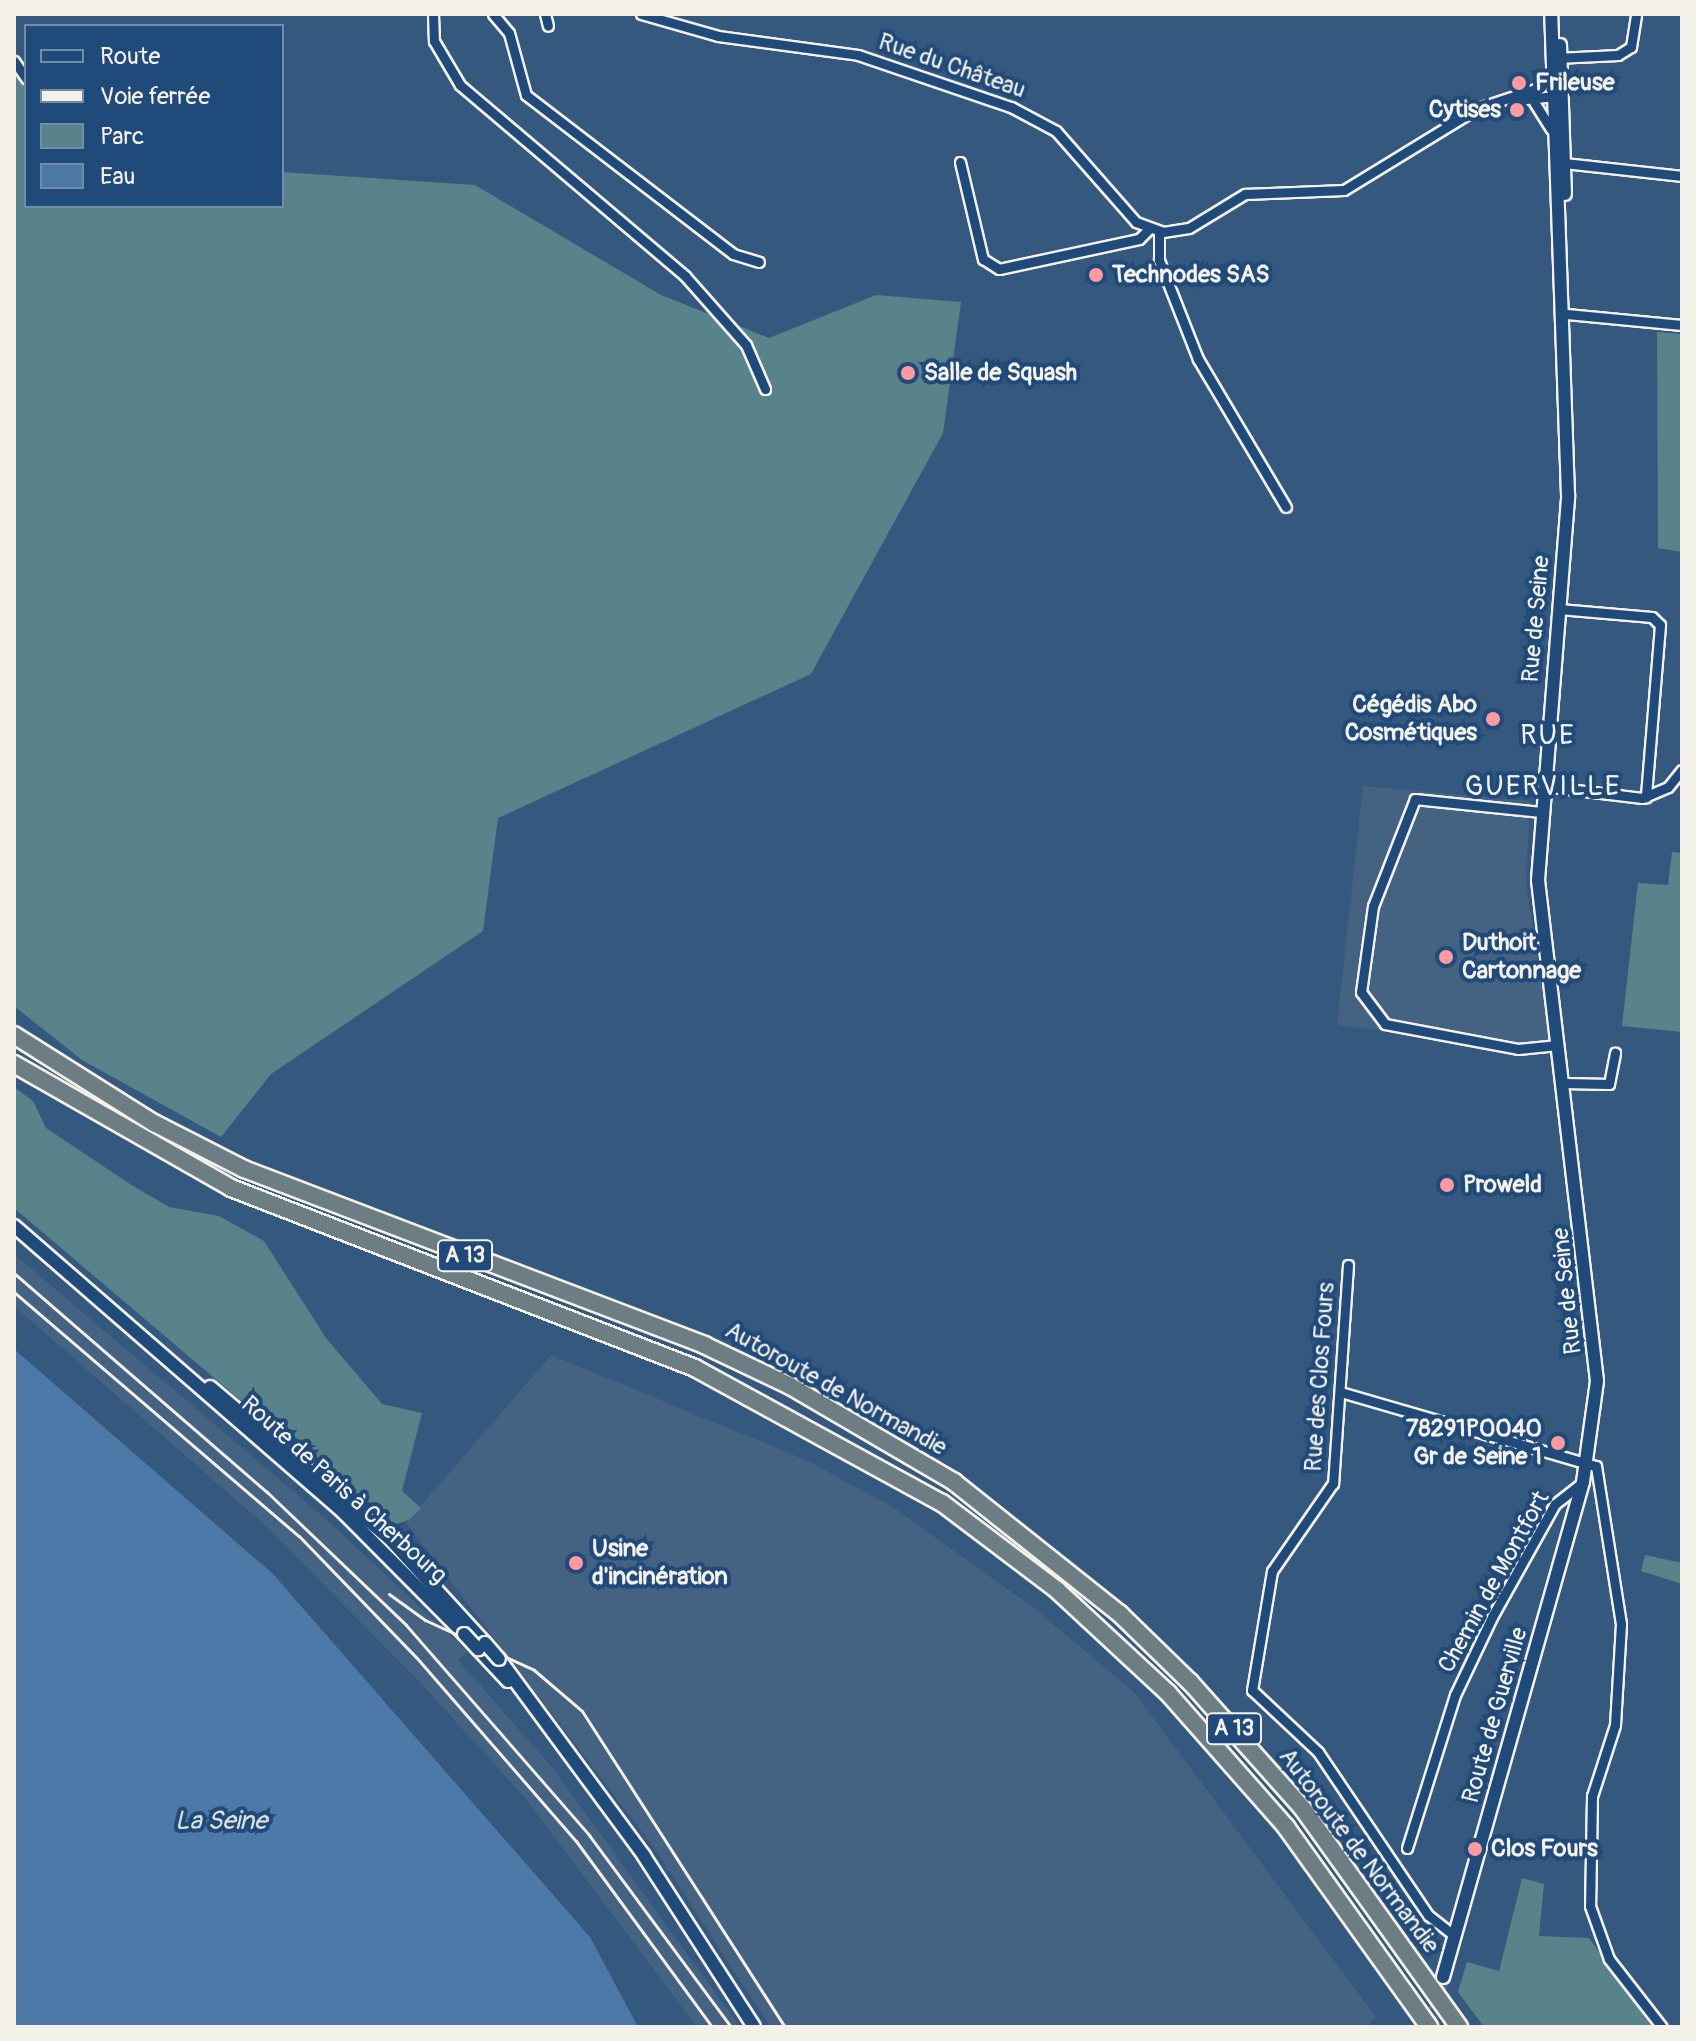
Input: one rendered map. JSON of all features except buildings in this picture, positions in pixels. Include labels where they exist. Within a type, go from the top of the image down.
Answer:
[{"type":"highway","name":"Autoroute de Normandie","points":[[14,1035],[154,1123],[244,1169],[704,1345],[923,1462],[954,1482],[1120,1614],[1190,1682],[1303,1809],[1459,2027]]},
{"type":"highway","name":"Autoroute de Normandie","points":[[14,1064],[231,1188],[695,1368],[909,1482],[942,1503],[1057,1590],[1168,1693],[1286,1827],[1429,2027]]},
{"type":"street","points":[[433,14],[434,41],[460,85],[685,276],[746,345],[765,389]]},
{"type":"street","points":[[493,14],[509,33],[526,95],[733,254],[759,262]]},
{"type":"street","points":[[545,14],[548,26]]},
{"type":"street","name":"Rue du Château","points":[[641,14],[718,36],[858,55],[1011,107],[1067,140],[1121,203],[1154,230]]},
{"type":"street","points":[[1553,14],[1564,163],[1564,251]]},
{"type":"street","points":[[1533,91],[1556,62],[1618,55],[1631,47],[1636,14]]},
{"type":"street","points":[[960,162],[983,259],[999,269],[1139,239],[1154,230],[1189,228],[1245,194],[1344,190],[1470,112],[1533,91],[1558,95]]},
{"type":"street","points":[[1505,100],[1558,95]]},
{"type":"street","name":"Rue de Seine","points":[[1558,95],[1555,144],[1564,251],[1568,495],[1538,880],[1597,1360],[1588,1464]]},
{"type":"street","points":[[1527,100],[1546,112],[1555,144]]},
{"type":"street","points":[[1564,163],[1682,176]]},
{"type":"street","points":[[1154,230],[1159,260],[1198,359],[1286,507]]},
{"type":"street","points":[[1566,314],[1682,325]]},
{"type":"street","points":[[1559,609],[1652,617],[1660,625],[1646,797]]},
{"type":"street","points":[[1543,786],[1646,797],[1682,770]]},
{"type":"street","points":[[1541,812],[1415,799],[1373,906],[1361,992],[1385,1024],[1518,1049],[1558,1045]]},
{"type":"street","points":[[1564,1083],[1609,1084],[1615,1053]]},
{"type":"street","name":"Route de Paris à Cherbourg","points":[[14,1226],[370,1536],[464,1634],[499,1659],[644,1856],[754,2027]]},
{"type":"street","name":"Rue des Clos Fours","points":[[1348,1265],[1344,1393],[1333,1483],[1272,1571],[1252,1690],[1318,1752],[1433,1921],[1455,1936]]},
{"type":"street","name":"Route de Paris à Cherbourg","points":[[157,1349],[322,1477],[481,1646],[530,1703]]},
{"type":"street","points":[[1344,1393],[1588,1464],[1602,1481],[1621,1624],[1615,1725],[1592,1796],[1588,1841],[1593,1928],[1662,2027]]},
{"type":"street","name":"Route de Guerville","points":[[1443,1977],[1588,1464]]},
{"type":"street","name":"Chemin de Montfort","points":[[1407,1848],[1455,1695],[1492,1617],[1555,1504],[1583,1482]]},
{"type":"shaded area","points":[[1363,786],[1530,801],[1526,883],[1552,1053],[1337,1025]]},
{"type":"shaded area","points":[[14,1254],[326,1519],[468,1652],[458,1660],[552,1767],[740,2027],[697,2027],[525,1798],[417,1679],[260,1521],[14,1306]]},
{"type":"shaded area","points":[[551,1355],[808,1461],[893,1507],[1034,1608],[1134,1692],[1376,2017],[1366,2027],[770,2027],[655,1849],[406,1523]]},
{"type":"green space","points":[[14,55],[24,69],[24,208],[284,208],[284,172],[475,185],[661,295],[769,338],[876,295],[961,302],[943,433],[811,674],[498,818],[483,931],[271,1074],[221,1137],[82,1060],[14,1006]]},
{"type":"green space","points":[[1657,332],[1682,334],[1682,552],[1658,548]]},
{"type":"green space","points":[[1672,852],[1682,853],[1682,1032],[1622,1026],[1638,883],[1668,885]]},
{"type":"green space","points":[[14,1087],[33,1101],[46,1128],[130,1184],[169,1207],[219,1216],[264,1241],[326,1338],[382,1404],[422,1413],[402,1491],[421,1508],[409,1520],[396,1524],[378,1517],[14,1208]]},
{"type":"green space","points":[[1645,1555],[1682,1563],[1682,1584],[1641,1571]]},
{"type":"green space","points":[[1522,1878],[1544,1884],[1539,1936],[1589,1938],[1652,2027],[1484,2027],[1458,1992],[1467,1962],[1499,1971]]},
{"type":"water","name":"La Seine","points":[[14,1349],[273,1574],[590,1937],[638,2027],[14,2027]]},
{"type":"tunnel","points":[[1430,2027],[1443,1977]]},
{"type":"railway","points":[[14,1273],[267,1492],[406,1625],[589,1835],[731,2027]]},
{"type":"railway","points":[[14,1292],[299,1536],[416,1657],[576,1841],[712,2027]]},
{"type":"railway","points":[[389,1594],[425,1620],[534,1670],[582,1711],[785,2027]]},
{"type":"place","name":"Frileuse","points":[[1519,83]]},
{"type":"place","name":"Cytises","points":[[1517,110]]},
{"type":"place","name":"Technodes SAS","points":[[1096,275]]},
{"type":"place","name":"Salle de Squash","points":[[908,373]]},
{"type":"place","name":"Cégédis Abo Cosmétiques","points":[[1493,719]]},
{"type":"place","name":"Duthoit Cartonnage","points":[[1446,957]]},
{"type":"place","name":"Proweld","points":[[1447,1185]]},
{"type":"place","name":"78291P0040 Gr de Seine 1","points":[[1558,1443]]},
{"type":"place","name":"Usine d'incinération","points":[[576,1563]]},
{"type":"place","name":"Clos Fours","points":[[1475,1849]]},
{"type":"district","name":"RUE","points":[[1548,736]]},
{"type":"district","name":"GUERVILLE","points":[[1543,787]]}]
